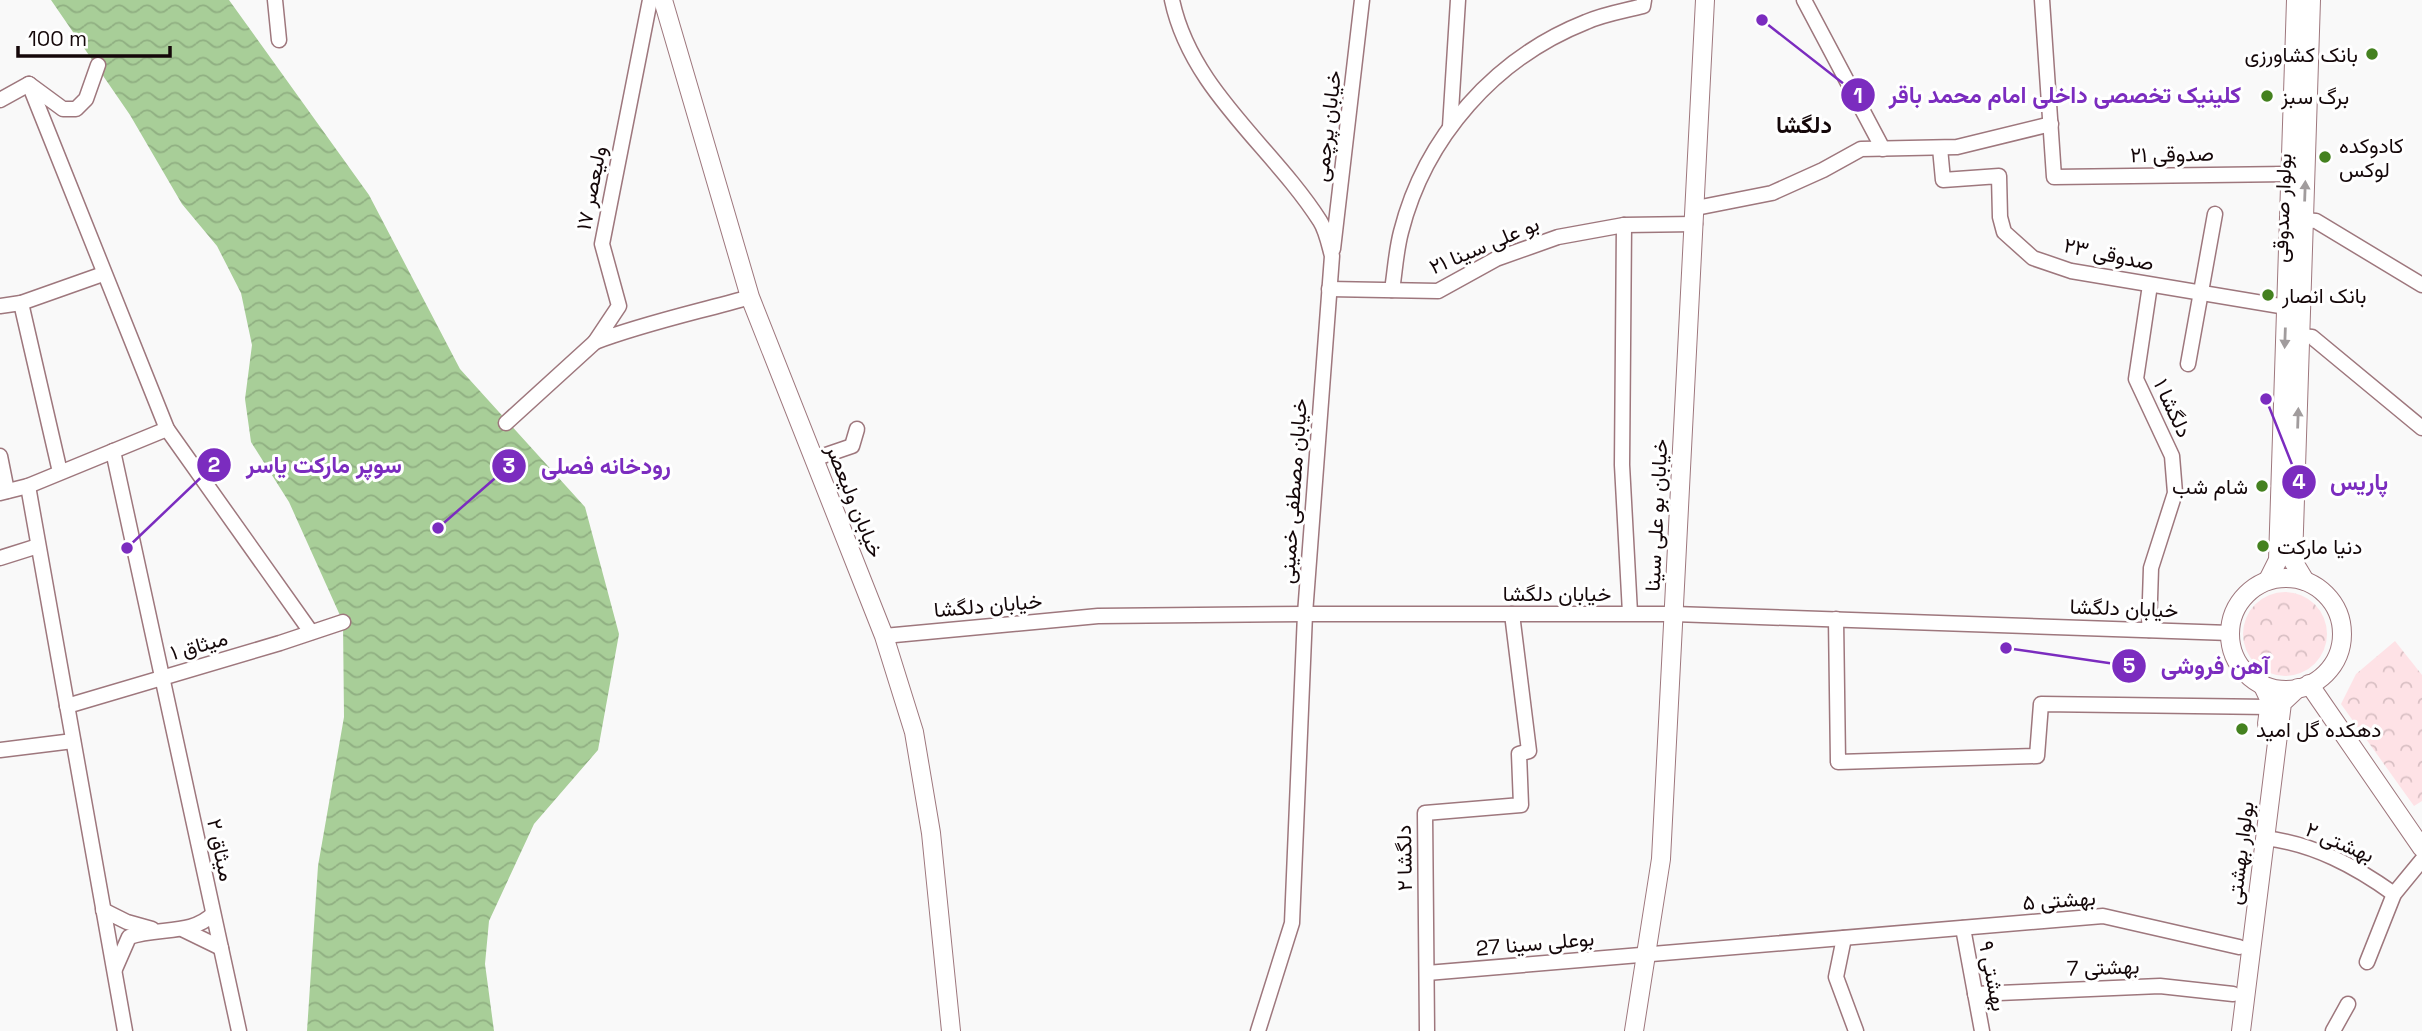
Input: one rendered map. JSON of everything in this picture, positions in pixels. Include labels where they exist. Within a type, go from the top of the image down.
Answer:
[{"type":"main road","name":"خیابان ولیعصر","points":[[663,0],[750,297],[884,636],[914,732],[931,833],[951,1031]]},
{"type":"main road","name":"خیابان بو علی سینا","points":[[1634,1031],[1661,859],[1705,0]]},
{"type":"main road","name":"بولوار صدوقی","points":[[2268,580],[2278,561],[2296,0]]},
{"type":"main road","name":"بولوار صدوقی","points":[[2305,581],[2293,561],[2311,0]]},
{"type":"main road","points":[[2287,578],[2305,581],[2331,601],[2341,632],[2333,663],[2303,686],[2279,689],[2262,684],[2245,672],[2236,660],[2230,633],[2234,612],[2250,590],[2268,580],[2287,578]]},
{"type":"main road","name":"بولوار بهشتی","points":[[2228,1031],[2270,707],[2262,684]]},
{"type":"main road","points":[[2303,686],[2422,848]]},
{"type":"main road","name":"بولوار بهشتی","points":[[2241,1031],[2282,703],[2303,686]]},
{"type":"street","points":[[275,0],[279,40]]},
{"type":"street","name":"ولیعصر ۱۷","points":[[595,342],[619,306],[602,244],[650,0]]},
{"type":"street","name":"خیابان مصطفی خمینی","points":[[1171,0],[1176,22],[1193,62],[1321,223],[1332,256],[1305,614],[1292,923],[1258,1031]]},
{"type":"street","name":"خیابان پرچمی","points":[[1332,256],[1362,0]]},
{"type":"street","points":[[1450,127],[1458,0]]},
{"type":"street","points":[[1392,290],[1401,232],[1420,177],[1450,127],[1488,83],[1534,47],[1587,21],[1643,6],[1644,0]]},
{"type":"street","points":[[1804,0],[1883,149]]},
{"type":"street","points":[[2042,0],[2051,124]]},
{"type":"street","points":[[29,83],[64,109],[76,109],[86,99],[98,65]]},
{"type":"street","points":[[0,100],[29,83]]},
{"type":"street","points":[[29,83],[167,429],[311,632]]},
{"type":"street","name":"بو علی سینا ۲۱","points":[[1329,289],[1438,291],[1486,264],[1527,247],[1591,229],[1695,216],[1772,193],[1810,177],[1861,149],[1940,148],[1985,141],[2051,124]]},
{"type":"street","name":"صدوقی ۲۱","points":[[2051,124],[2054,177],[2290,174]]},
{"type":"street","name":"صدوقی ۲۳","points":[[1940,148],[1943,180],[1999,176],[2000,217],[2004,232],[2017,247],[2033,258],[2071,271],[2286,307]]},
{"type":"street","points":[[2188,364],[2215,214]]},
{"type":"street","points":[[2304,220],[2316,221],[2422,285]]},
{"type":"street","points":[[1624,225],[1622,465],[1630,614]]},
{"type":"street","points":[[0,306],[22,303],[103,274]]},
{"type":"street","name":"دلگشا ۱","points":[[2149,630],[2151,568],[2175,494],[2172,456],[2136,379],[2150,285]]},
{"type":"street","points":[[506,423],[595,342],[630,328],[653,326],[750,297]]},
{"type":"street","points":[[22,303],[60,472]]},
{"type":"street","points":[[2300,336],[2312,337],[2422,428]]},
{"type":"street","points":[[0,456],[4,492],[28,486],[167,429]]},
{"type":"street","points":[[814,459],[852,446],[857,429]]},
{"type":"street","name":"میثاق ۲","points":[[113,451],[239,1031]]},
{"type":"street","points":[[28,486],[125,1031]]},
{"type":"street","points":[[0,558],[38,545]]},
{"type":"street","name":"خیابان دلگشا","points":[[884,636],[1098,616],[1305,614],[1674,614],[2230,633]]},
{"type":"street","name":"دلگشا ۲","points":[[1427,1031],[1425,813],[1521,805],[1519,754],[1529,751],[1512,614]]},
{"type":"street","points":[[1836,619],[1838,762],[2037,756],[2041,704],[2270,707]]},
{"type":"street","name":"میثاق ۱","points":[[67,706],[343,622]]},
{"type":"street","points":[[0,750],[73,741]]},
{"type":"street","name":"بهشتی ۲","points":[[2265,838],[2313,849],[2340,860],[2394,894]]},
{"type":"street","points":[[2367,962],[2394,894],[2422,860]]},
{"type":"street","points":[[103,910],[139,927],[157,929],[202,925],[214,914]]},
{"type":"street","name":"بهشتی ۵","points":[[1844,938],[2103,916],[2239,947]]},
{"type":"street","points":[[179,928],[221,948]]},
{"type":"street","name":"بهشتی ۹","points":[[1963,928],[1982,1031]]},
{"type":"street","points":[[114,970],[129,937],[157,929]]},
{"type":"street","points":[[1844,938],[1836,977],[1856,1031]]},
{"type":"street","name":"بوعلی سینا 27","points":[[1427,973],[1844,938]]},
{"type":"street","name":"بهشتی 7","points":[[1975,994],[2160,986],[2233,994]]},
{"type":"street","points":[[2333,1031],[2348,1004]]},
{"type":"green space","points":[[2285,592],[2301,595],[2320,611],[2327,634],[2324,650],[2308,669],[2285,676],[2269,673],[2250,657],[2243,634],[2246,618],[2262,599]]},
{"type":"green space","points":[[2395,641],[2422,675],[2422,801],[2414,806],[2341,704],[2356,674]]},
{"type":"water","points":[[51,0],[229,0],[369,195],[460,369],[585,507],[619,634],[598,750],[534,824],[489,921],[485,964],[494,1031],[307,1031],[318,866],[344,717],[343,622],[289,502],[251,442],[245,399],[252,345],[241,293],[217,246],[182,204],[130,115]]},
{"type":"place","name":"کلینیک تخصصی داخلی امام محمد باقر","points":[[1762,20]]},
{"type":"place","name":"بانک کشاورزی","points":[[2372,54]]},
{"type":"place","name":"برگ سبز","points":[[2267,96]]},
{"type":"place","name":"کادوکده لوکس","points":[[2325,157]]},
{"type":"place","name":"بانک انصار","points":[[2268,295]]},
{"type":"place","name":"پاریس","points":[[2266,399]]},
{"type":"place","name":"شام شب","points":[[2262,486]]},
{"type":"place","name":"رودخانه فصلی","points":[[438,528]]},
{"type":"place","name":"دنیا مارکت","points":[[2263,546]]},
{"type":"place","name":"سوپر مارکت یاسر","points":[[127,548]]},
{"type":"place","name":"آهن فروشی","points":[[2006,648]]},
{"type":"place","name":"دهکده گل امید","points":[[2242,729]]},
{"type":"district","name":"دلگشا","points":[[1804,125]]}]
